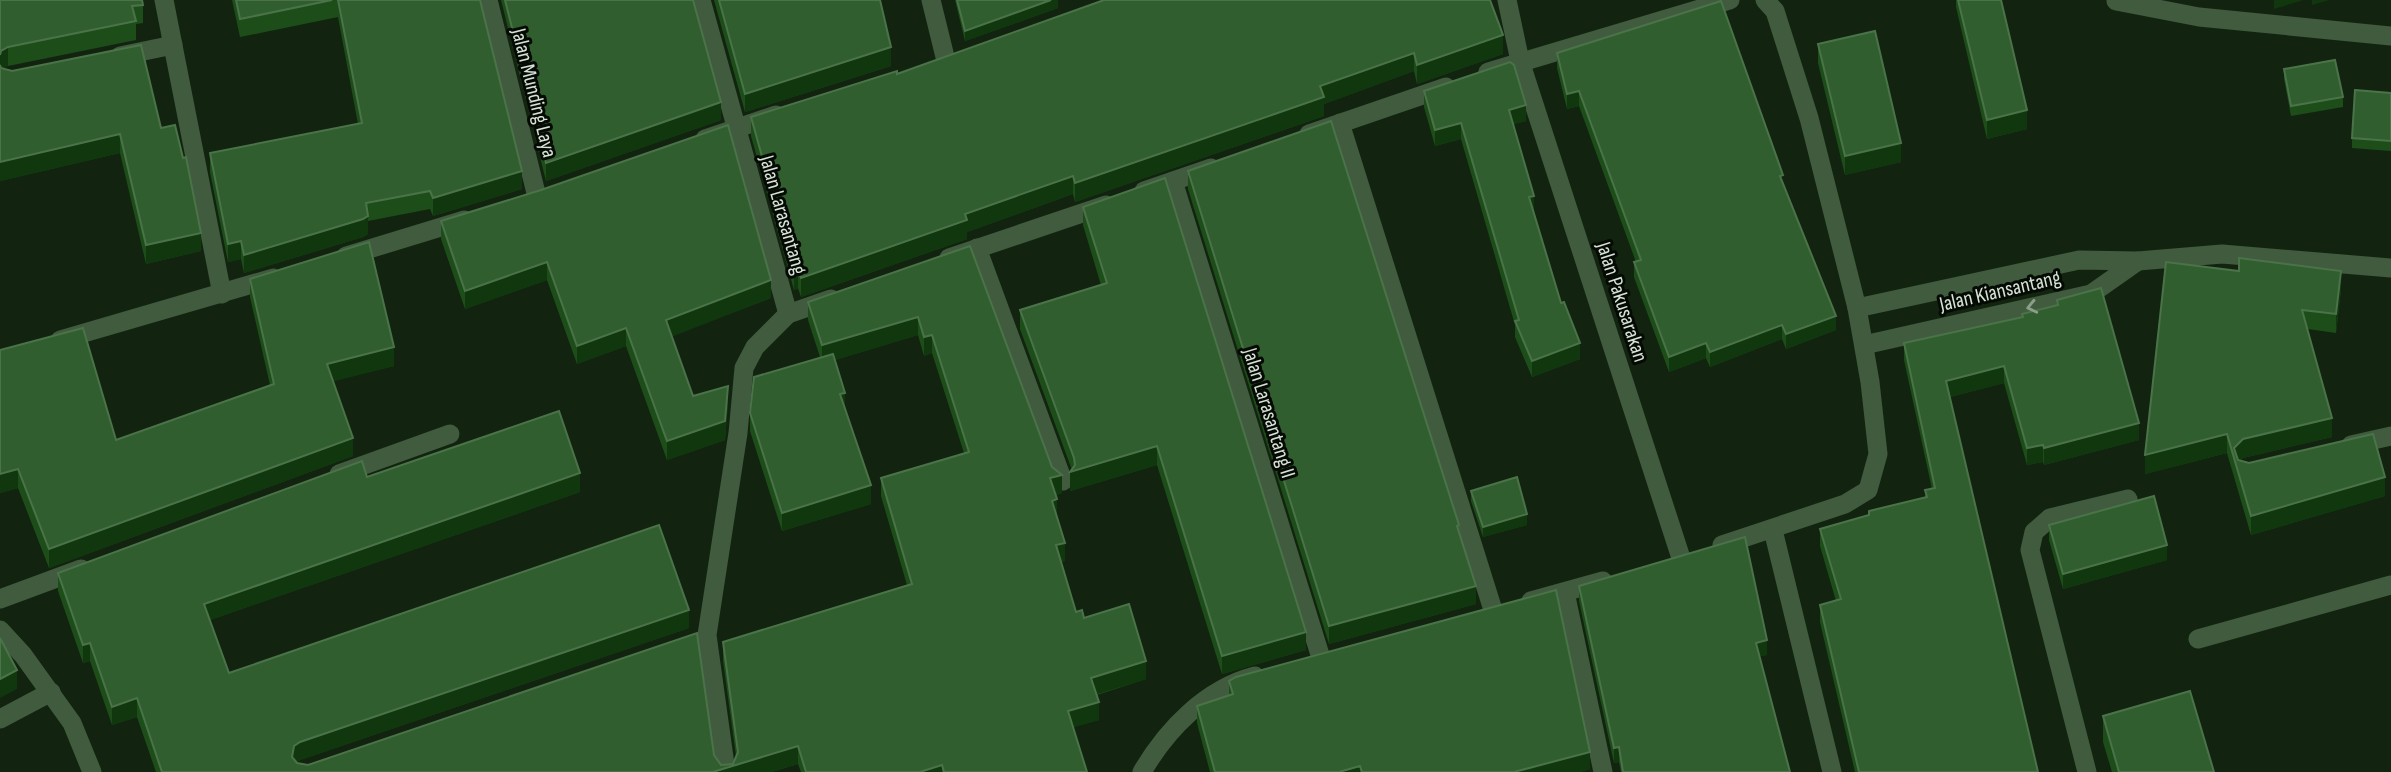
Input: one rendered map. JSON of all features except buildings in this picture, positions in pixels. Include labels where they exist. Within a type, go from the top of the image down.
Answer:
[{"type":"street","points":[[164,0],[222,294]]},
{"type":"street","name":"Jalan Munding Laya","points":[[488,0],[530,200],[562,189]]},
{"type":"street","name":"Jalan Larasantang","points":[[701,0],[788,314]]},
{"type":"street","points":[[931,0],[946,61]]},
{"type":"street","name":"Jalan Pakusarakan","points":[[1507,0],[1520,61],[1687,556],[1773,530]]},
{"type":"street","points":[[1289,141],[1520,61],[1730,0]]},
{"type":"street","points":[[1765,0],[1775,11],[1809,118],[1857,308],[1878,454],[1868,491],[1845,504],[1773,530],[1832,772]]},
{"type":"street","points":[[2116,1],[2211,19],[2391,36]]},
{"type":"street","points":[[105,59],[173,45]]},
{"type":"street","points":[[686,145],[801,107]]},
{"type":"street","points":[[1340,123],[1487,612],[1616,577]]},
{"type":"street","points":[[927,266],[1225,163]]},
{"type":"street","name":"Jalan Larasantang II","points":[[1174,181],[1321,658]]},
{"type":"street","points":[[327,262],[484,214]]},
{"type":"street","points":[[977,248],[1063,481]]},
{"type":"street","name":"Jalan Kiansantang","points":[[1857,308],[2079,260],[2138,261],[2222,254],[2391,268]]},
{"type":"street","name":"Jalan Kiansantang","points":[[1864,345],[2091,294],[2138,261]]},
{"type":"street","points":[[38,346],[288,274]]},
{"type":"street","points":[[726,772],[701,637],[738,433],[744,368],[755,347],[788,314],[851,292]]},
{"type":"street","points":[[321,481],[450,434]]},
{"type":"street","points":[[2335,449],[2391,436]]},
{"type":"street","points":[[2087,772],[2030,550],[2034,532],[2050,518],[2128,499]]},
{"type":"street","points":[[0,599],[103,561]]},
{"type":"street","points":[[2198,639],[2391,585]]},
{"type":"street","points":[[1565,592],[1603,772]]},
{"type":"street","points":[[0,631],[23,655],[72,723],[92,772]]},
{"type":"street","points":[[1142,772],[1152,755],[1195,706],[1231,682],[1269,672]]},
{"type":"street","points":[[0,719],[51,692]]}]
